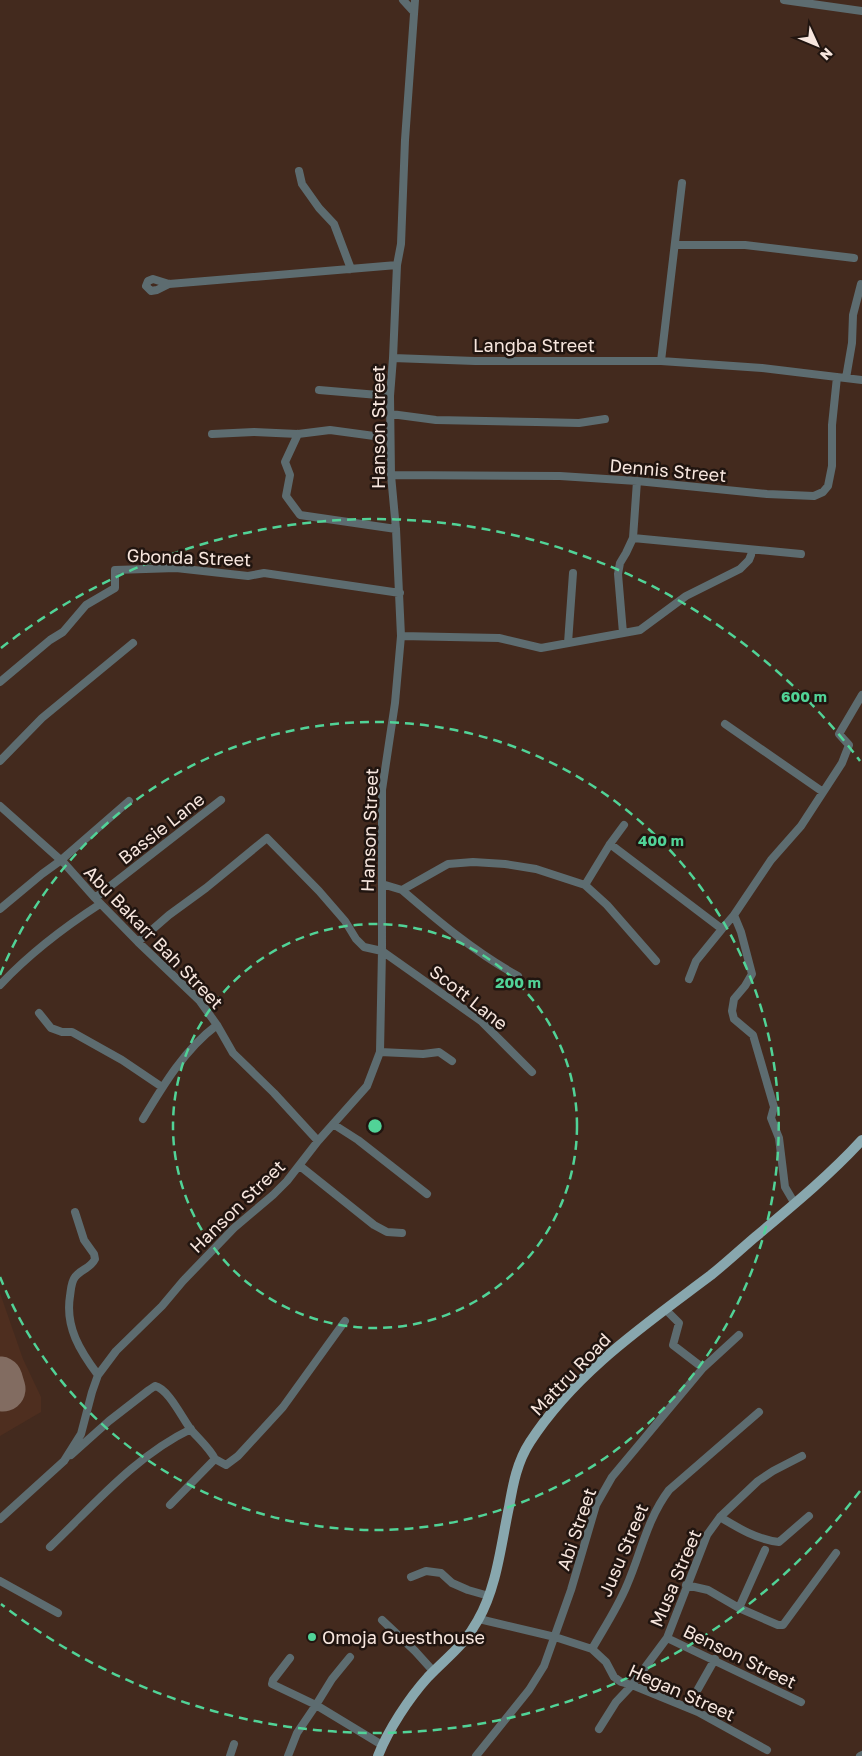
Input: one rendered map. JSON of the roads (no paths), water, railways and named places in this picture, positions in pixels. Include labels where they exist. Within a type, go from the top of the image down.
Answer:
[{"type":"main road","name":"Mattru Road","points":[[378,1756],[382,1745],[402,1712],[427,1678],[461,1646],[479,1619],[489,1596],[514,1481],[520,1462],[542,1424],[576,1386],[630,1336],[712,1274],[795,1204],[862,1140]]},
{"type":"street","points":[[403,0],[414,12]]},
{"type":"street","name":"Hanson Street","points":[[0,1519],[64,1461],[81,1434],[98,1374],[116,1351],[162,1306],[189,1274],[234,1228],[273,1196],[300,1166],[318,1141],[367,1086],[380,1052],[382,790],[401,636],[400,593],[389,438],[390,396],[415,0]]},
{"type":"street","points":[[784,0],[862,11]]},
{"type":"street","points":[[299,171],[302,184],[308,194],[334,224],[351,269]]},
{"type":"street","points":[[661,361],[682,183]]},
{"type":"street","points":[[675,245],[745,245],[854,258]]},
{"type":"street","points":[[169,284],[397,265]]},
{"type":"street","points":[[846,378],[852,343],[853,315],[861,284]]},
{"type":"street","name":"Langba Street","points":[[393,358],[475,361],[661,361],[762,368],[862,380]]},
{"type":"street","name":"Dennis Street","points":[[391,475],[560,476],[637,481],[767,494],[814,496],[823,492],[828,486],[832,466],[832,425],[837,377]]},
{"type":"street","points":[[319,390],[390,396]]},
{"type":"street","points":[[391,414],[436,420],[579,423],[605,419]]},
{"type":"street","points":[[212,434],[254,432],[298,434],[330,430],[389,438]]},
{"type":"street","points":[[298,434],[285,462],[290,475],[286,496],[300,515],[396,530]]},
{"type":"street","points":[[623,633],[618,574],[620,563],[633,538],[637,481]]},
{"type":"street","points":[[633,538],[801,554]]},
{"type":"street","points":[[401,636],[499,638],[540,648],[640,630],[686,596],[740,569],[750,560],[751,555]]},
{"type":"street","name":"Gbonda Street","points":[[0,682],[50,640],[63,632],[86,605],[115,588],[115,570],[176,568],[248,576],[264,573],[400,593]]},
{"type":"street","points":[[568,643],[573,573]]},
{"type":"street","points":[[0,761],[42,718],[133,643]]},
{"type":"street","points":[[689,979],[696,961],[734,915],[771,860],[801,826],[842,763],[849,745],[839,734],[862,695]]},
{"type":"street","points":[[725,724],[823,792]]},
{"type":"street","name":"Bassie Lane","points":[[0,985],[19,964],[221,800]]},
{"type":"street","points":[[0,909],[42,874],[60,862],[129,801]]},
{"type":"street","name":"Abu Bakarr Bah Street","points":[[0,806],[60,862],[64,863],[138,942],[184,984],[218,1025],[234,1053],[318,1141]]},
{"type":"street","points":[[585,886],[610,844],[624,825]]},
{"type":"street","name":"Scott Lane","points":[[138,942],[267,838],[319,891],[364,947],[382,951],[481,1021],[532,1072]]},
{"type":"street","points":[[610,844],[722,929]]},
{"type":"street","points":[[402,890],[448,864],[473,862],[505,864],[536,869],[585,886],[607,905],[656,961]]},
{"type":"street","points":[[382,884],[402,890],[439,922],[495,963],[518,976]]},
{"type":"street","points":[[734,915],[744,941],[752,974],[734,999],[732,1011],[734,1019],[753,1035],[774,1107],[771,1118],[779,1138],[785,1187],[795,1204]]},
{"type":"street","points":[[39,1012],[51,1028],[62,1032],[72,1032],[122,1060],[162,1087]]},
{"type":"street","points":[[143,1119],[162,1087],[200,1037],[218,1025]]},
{"type":"street","points":[[380,1052],[423,1054],[440,1052],[452,1061]]},
{"type":"street","points":[[333,1124],[358,1140],[427,1194]]},
{"type":"street","points":[[300,1166],[374,1225],[387,1232],[402,1233]]},
{"type":"street","points":[[75,1212],[84,1240],[94,1254],[95,1259],[90,1267],[73,1281],[68,1308],[70,1326],[76,1342],[98,1374]]},
{"type":"street","points":[[665,1309],[679,1323],[673,1345],[703,1368]]},
{"type":"street","points":[[64,1461],[109,1421],[155,1386],[159,1387],[170,1399],[215,1459],[226,1465],[238,1456],[283,1406],[345,1321]]},
{"type":"street","name":"Abi Street","points":[[476,1756],[529,1690],[544,1666],[571,1590],[596,1505],[612,1477],[703,1368],[740,1335]]},
{"type":"street","name":"Jusu Street","points":[[592,1649],[627,1585],[658,1505],[669,1490],[759,1412]]},
{"type":"street","points":[[50,1548],[128,1471],[169,1440],[191,1429]]},
{"type":"street","name":"Musa Street","points":[[599,1729],[616,1702],[632,1685],[667,1638],[707,1535],[720,1517],[758,1481],[802,1456]]},
{"type":"street","points":[[170,1506],[215,1459]]},
{"type":"street","points":[[720,1517],[762,1539],[780,1542],[809,1516]]},
{"type":"street","points":[[739,1608],[765,1550]]},
{"type":"street","points":[[686,1585],[708,1590],[739,1608],[783,1625],[836,1553]]},
{"type":"street","points":[[411,1577],[426,1571],[441,1573],[452,1583],[489,1596]]},
{"type":"street","points":[[0,1582],[58,1613]]},
{"type":"street","name":"Hegan Street","points":[[479,1619],[555,1637],[592,1649],[606,1662],[614,1677],[621,1682],[698,1712],[767,1750]]},
{"type":"street","points":[[382,1620],[434,1672]]},
{"type":"street","name":"Benson Street","points":[[667,1638],[715,1659],[801,1702]]},
{"type":"street","points":[[288,1756],[297,1733],[332,1679],[350,1657]]},
{"type":"street","points":[[290,1658],[272,1680],[274,1686],[316,1705],[382,1745]]},
{"type":"street","points":[[698,1689],[715,1659]]},
{"type":"street","points":[[230,1756],[234,1744]]},
{"type":"place","name":"Omoja Guesthouse","points":[[312,1637]]}]
